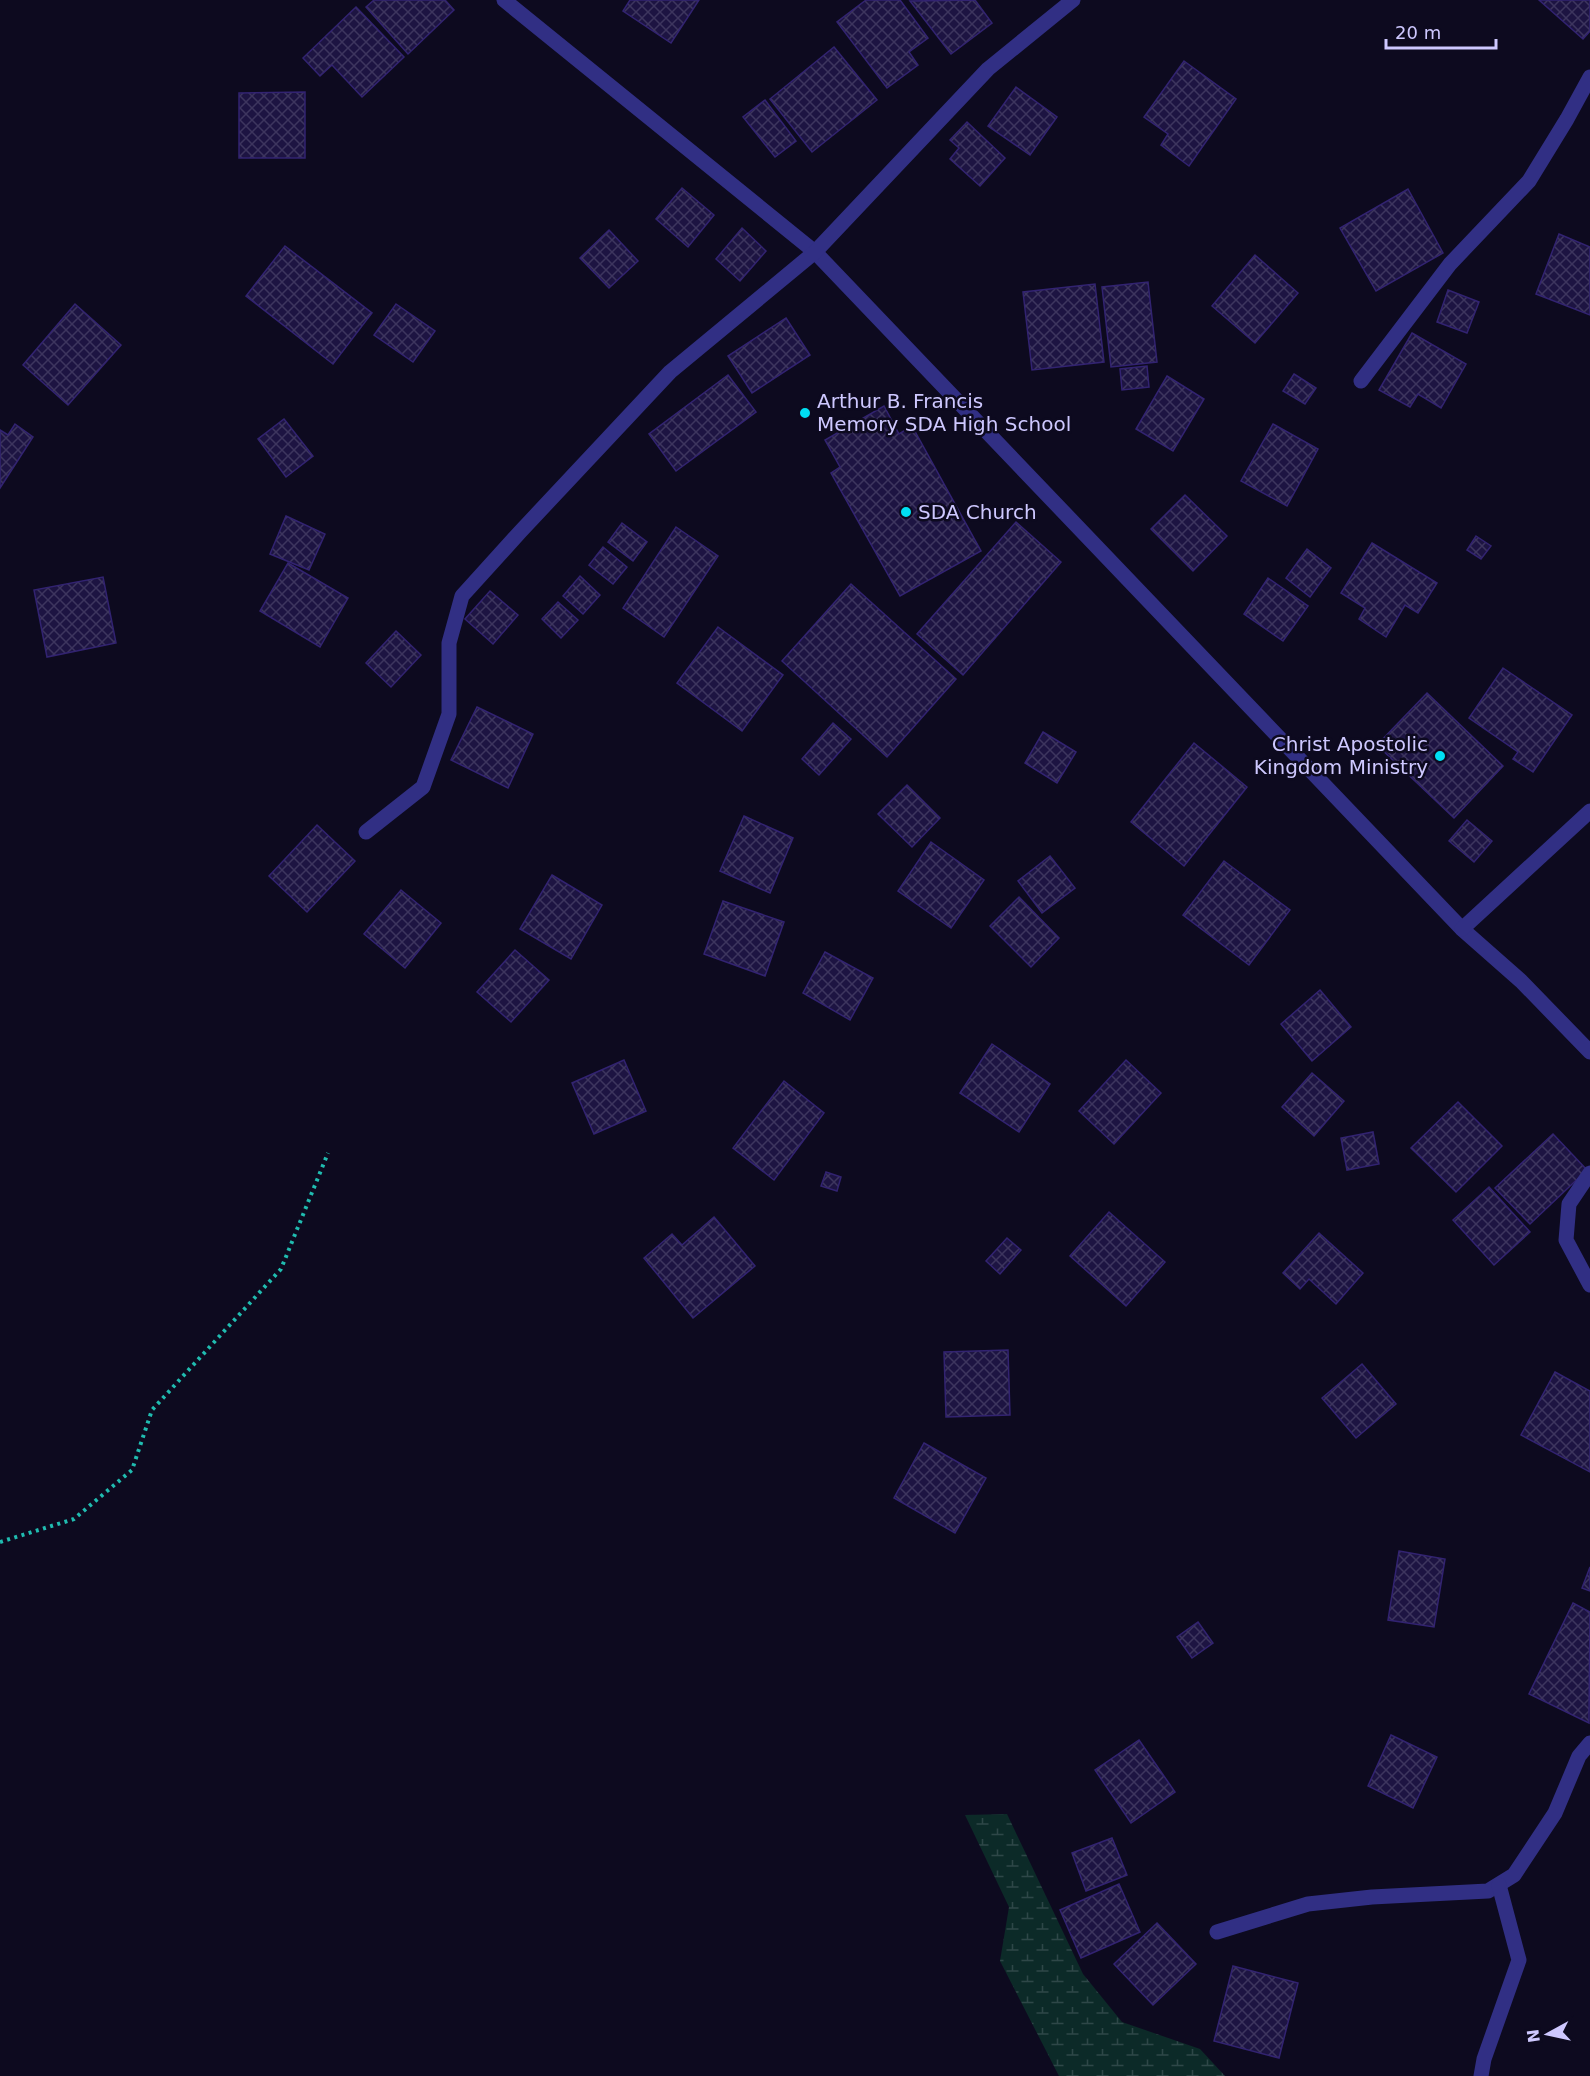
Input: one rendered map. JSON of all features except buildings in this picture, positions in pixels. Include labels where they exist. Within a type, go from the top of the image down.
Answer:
[{"type":"street","points":[[504,0],[815,252],[1462,929],[1521,981],[1590,1052]]},
{"type":"street","points":[[366,832],[423,787],[448,714],[449,643],[462,596],[670,372],[815,252],[988,69],[1072,0]]},
{"type":"street","points":[[1361,381],[1450,264],[1529,181],[1568,119],[1590,77]]},
{"type":"street","points":[[1462,929],[1590,811]]},
{"type":"street","points":[[1590,1173],[1569,1204],[1566,1240],[1590,1285]]},
{"type":"street","points":[[1217,1932],[1308,1904],[1372,1897],[1488,1891],[1514,1875],[1555,1813],[1579,1756],[1590,1743]]},
{"type":"street","points":[[1480,2076],[1519,1960],[1499,1885]]},
{"type":"path","points":[[0,1542],[74,1519],[132,1470],[152,1410],[281,1269],[328,1154]]},
{"type":"green space","points":[[1007,1814],[1083,1974],[1122,2022],[1200,2049],[1225,2076],[1059,2076],[1000,1961],[1009,1907],[965,1815]]},
{"type":"place","name":"Arthur B. Francis Memory SDA High School","points":[[805,413]]},
{"type":"place","name":"SDA Church","points":[[906,512]]},
{"type":"place","name":"Christ Apostolic Kingdom Ministry","points":[[1440,756]]}]
